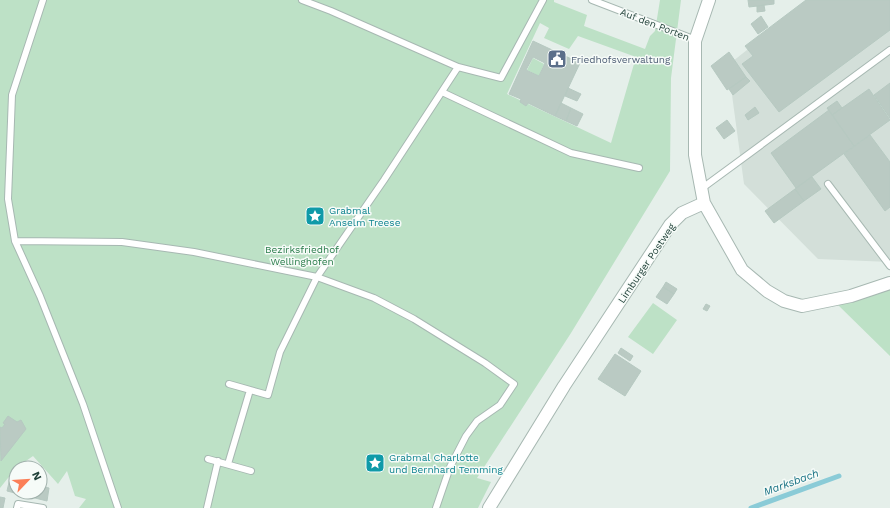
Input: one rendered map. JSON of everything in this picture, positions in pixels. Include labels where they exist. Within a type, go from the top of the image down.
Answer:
[{"type":"street","points":[[709,0],[696,40],[695,155],[700,190],[704,203],[722,244],[742,270],[767,291],[784,301],[802,306],[851,296],[890,283]]},
{"type":"street","name":"Limburger Postweg","points":[[488,508],[564,386],[670,225],[682,213],[704,203]]},
{"type":"lane","points":[[43,0],[12,94],[8,199],[15,241],[40,296],[83,404],[118,508]]},
{"type":"lane","points":[[302,0],[331,10],[458,67],[501,78],[543,0]]},
{"type":"lane","name":"Auf den Porten","points":[[592,0],[696,40]]},
{"type":"lane","points":[[700,190],[890,50]]},
{"type":"lane","points":[[229,384],[268,395],[280,352],[318,277],[458,67]]},
{"type":"lane","points":[[442,92],[571,153],[639,168]]},
{"type":"lane","points":[[828,184],[890,266]]},
{"type":"lane","points":[[15,241],[122,242],[194,252],[318,277],[374,298],[414,319],[485,363],[514,384],[500,405],[477,421],[466,436],[450,467],[436,508]]},
{"type":"lane","points":[[228,464],[250,390]]},
{"type":"lane","points":[[208,459],[251,471]]},
{"type":"lane","points":[[207,508],[218,461]]},
{"type":"lane","points":[[17,508],[18,504],[43,508]]},
{"type":"shaded area","points":[[810,0],[890,0],[890,262],[818,259],[744,184],[728,65]]},
{"type":"green space","name":"Bezirksfriedhof Wellinghofen","points":[[0,0],[554,0],[554,2],[587,15],[584,26],[645,49],[650,36],[655,31],[660,0],[681,0],[671,78],[670,171],[571,333],[477,478],[491,482],[478,508],[79,508],[86,499],[75,496],[67,471],[58,484],[48,473],[48,460],[37,460],[33,456],[27,460],[8,460],[8,478],[0,488]],"holes":[[[540,23],[549,28],[544,38],[569,49],[578,36],[636,57],[611,143],[507,94]]]},
{"type":"green space","points":[[533,58],[544,64],[539,76],[527,70]]},
{"type":"green space","points":[[890,288],[890,356],[837,304]]},
{"type":"green space","points":[[653,303],[677,320],[653,354],[628,337]]},
{"type":"building","points":[[748,0],[774,0],[774,4],[749,7]]},
{"type":"building","points":[[806,0],[890,0],[890,30],[779,112],[742,64],[753,56],[745,46]]},
{"type":"building","points":[[764,5],[765,11],[757,12],[757,6]]},
{"type":"building","points":[[761,16],[768,27],[758,34],[751,24]]},
{"type":"building","points":[[533,41],[580,63],[555,116],[528,103],[526,106],[520,102],[521,99],[509,94]],"holes":[[[533,57],[545,63],[539,76],[526,70]]]},
{"type":"building","points":[[729,52],[746,77],[727,90],[711,66]]},
{"type":"building","points":[[746,77],[750,81],[733,95],[729,89]]},
{"type":"building","points":[[890,83],[890,118],[874,95]]},
{"type":"building","points":[[568,88],[581,94],[577,101],[565,96]]},
{"type":"building","points":[[869,89],[890,120],[854,146],[832,115]]},
{"type":"building","points":[[837,101],[842,108],[832,115],[827,108]]},
{"type":"building","points":[[561,103],[571,108],[566,121],[555,116]]},
{"type":"building","points":[[755,107],[759,113],[748,120],[745,115]]},
{"type":"building","points":[[571,108],[583,114],[577,126],[566,121]]},
{"type":"building","points":[[829,110],[854,146],[796,188],[771,153]]},
{"type":"building","points":[[727,120],[735,131],[724,139],[716,128]]},
{"type":"building","points":[[870,135],[890,162],[890,207],[885,211],[844,154]]},
{"type":"building","points":[[812,177],[821,189],[804,201],[795,189]]},
{"type":"building","points":[[795,189],[804,201],[774,223],[765,211]]},
{"type":"building","points":[[666,282],[677,289],[674,294],[663,287]]},
{"type":"building","points":[[663,287],[674,294],[667,304],[656,297]]},
{"type":"building","points":[[706,304],[710,306],[707,311],[703,309]]},
{"type":"building","points":[[621,348],[633,356],[630,361],[618,353]]},
{"type":"building","points":[[615,354],[641,371],[625,396],[598,379]]},
{"type":"building","points":[[8,416],[17,422],[21,420],[26,429],[1,461],[0,427],[2,428],[5,424],[3,423]]},
{"type":"building","points":[[0,497],[5,498],[3,508],[0,508]]},
{"type":"waterway","name":"Marksbach","points":[[751,508],[839,476]]},
{"type":"place","name":"Friedhofsverwaltung","points":[[557,59]]},
{"type":"place","name":"Grabmal Anselm Treese","points":[[315,216]]},
{"type":"place","name":"Grabmal Charlotte und Bernhard Temming","points":[[375,463]]}]
